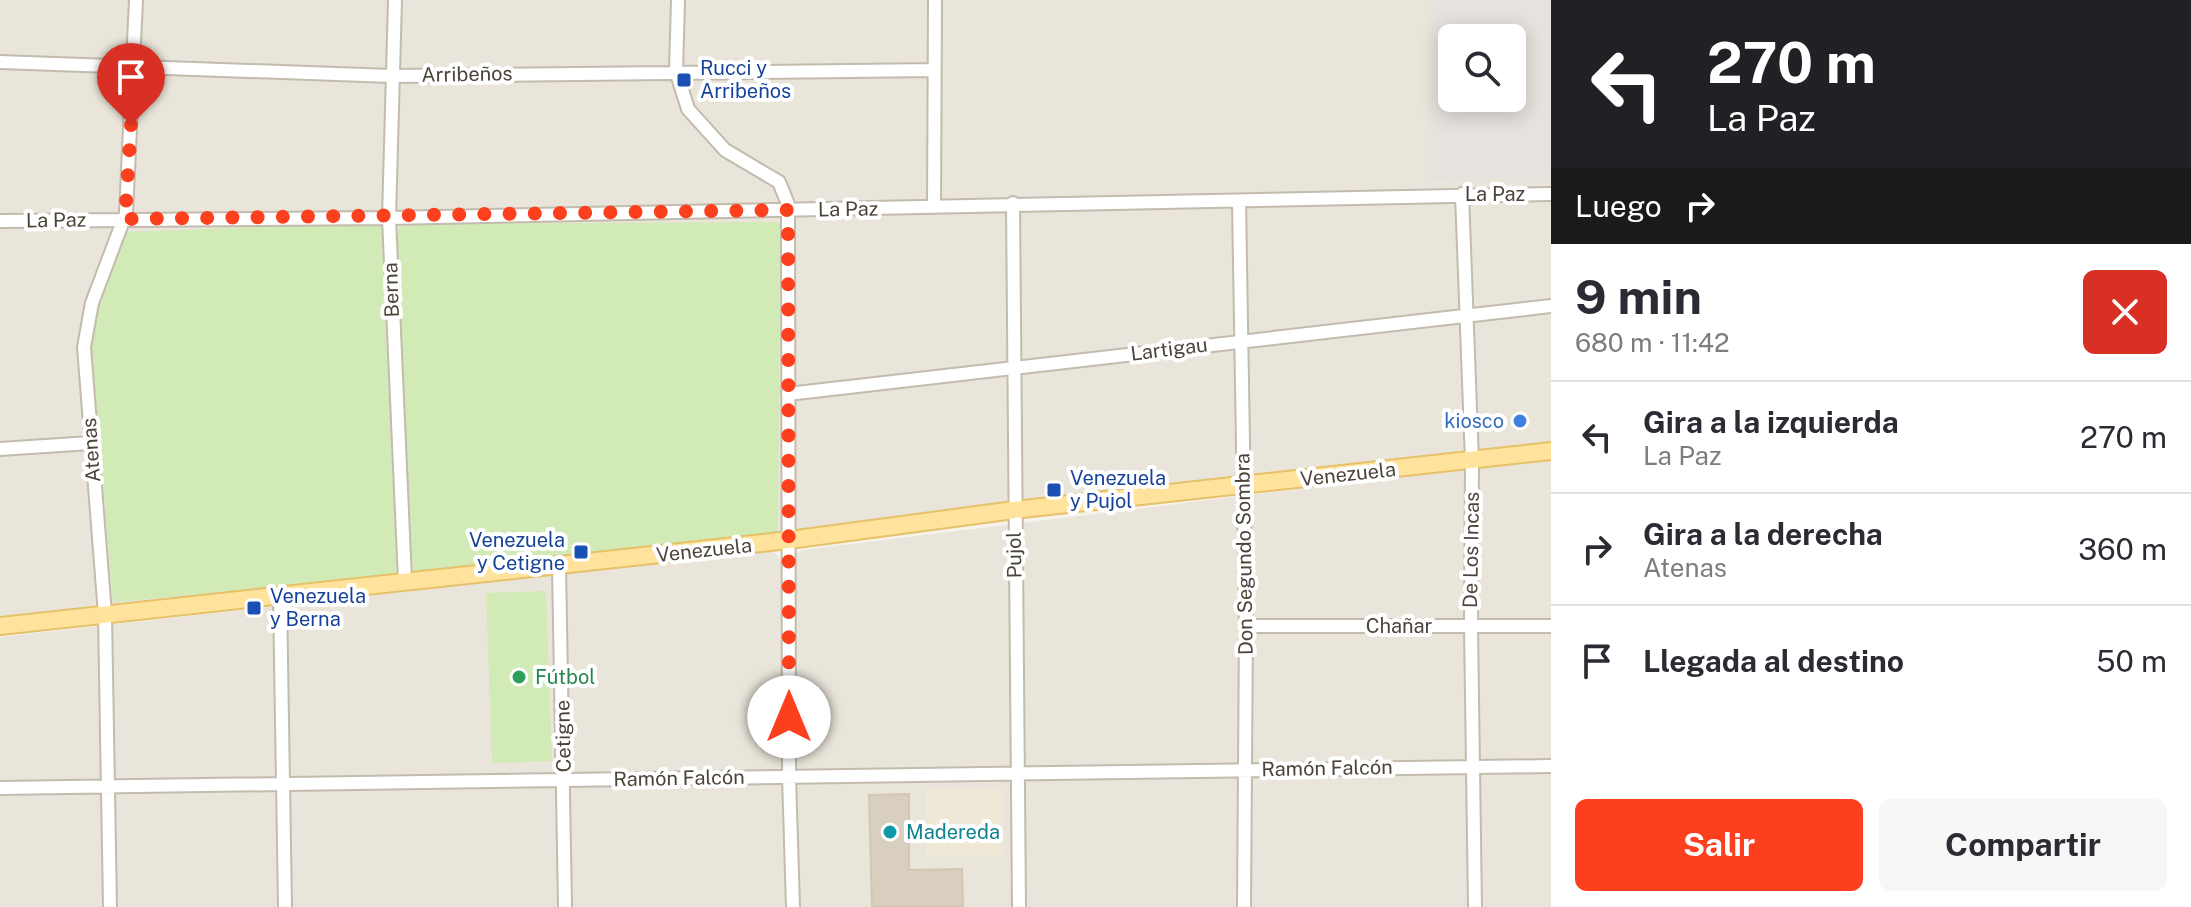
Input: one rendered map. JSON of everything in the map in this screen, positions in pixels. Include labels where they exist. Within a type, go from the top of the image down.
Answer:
[{"type":"main road","name":"Venezuela","points":[[0,626],[405,580],[559,566],[1014,510],[1551,451]]},
{"type":"street","name":"Atenas","points":[[110,907],[105,614],[90,443],[86,327],[125,219],[136,0]]},
{"type":"street","name":"Berna","points":[[395,0],[389,218],[405,580]]},
{"type":"street","points":[[678,0],[676,71],[681,96],[699,124],[725,150],[779,182],[785,192],[788,210],[789,776],[793,907]]},
{"type":"street","points":[[934,207],[935,0]]},
{"type":"street","name":"Arribeños","points":[[0,62],[391,76],[934,70]]},
{"type":"street","name":"De Los Incas","points":[[1462,194],[1472,461],[1475,907]]},
{"type":"street","name":"La Paz","points":[[0,221],[389,218],[1551,194]]},
{"type":"street","name":"Don Segundo Sombra","points":[[1239,201],[1246,626],[1244,907]]},
{"type":"street","name":"Pujol","points":[[1013,203],[1019,907]]},
{"type":"street","name":"Lartigau","points":[[788,394],[1551,306]]},
{"type":"street","points":[[0,449],[90,443]]},
{"type":"street","name":"Cetigne","points":[[559,566],[565,907]]},
{"type":"street","points":[[280,596],[285,907]]},
{"type":"street","name":"Chañar","points":[[1246,626],[1551,626]]},
{"type":"street","name":"Ramón Falcón","points":[[0,788],[1551,766]]},
{"type":"shaded area","points":[[0,0],[1551,0],[1551,444],[805,534],[0,619]]},
{"type":"shaded area","points":[[1431,0],[1551,0],[1551,177],[1425,179]]},
{"type":"shaded area","points":[[1551,458],[1551,907],[796,907],[791,562],[795,554],[803,550]]},
{"type":"shaded area","points":[[771,551],[781,562],[785,907],[0,907],[0,637]]},
{"type":"shaded area","points":[[926,789],[1004,790],[1003,857],[926,857]]},
{"type":"green space","points":[[381,222],[397,576],[113,602],[91,343],[99,302],[127,232]]},
{"type":"green space","points":[[780,222],[778,535],[413,573],[396,232],[404,224]]},
{"type":"green space","name":"Fútbol","points":[[546,591],[552,761],[492,763],[486,593]]},
{"type":"building","name":"Madereda","points":[[909,794],[909,870],[962,869],[963,907],[872,907],[869,795]]},
{"type":"place","name":"Rucci y Arribeños","points":[[684,80]]},
{"type":"place","name":"kiosco","points":[[1520,421]]},
{"type":"place","name":"Venezuela y Pujol","points":[[1054,490]]},
{"type":"place","name":"Venezuela y Cetigne","points":[[581,552]]},
{"type":"place","name":"Venezuela y Berna","points":[[254,608]]},
{"type":"place","name":"Fútbol","points":[[519,677]]},
{"type":"place","name":"Madereda","points":[[890,832]]},
{"type":"route","points":[[131,125],[125,219],[389,218],[788,210],[789,717]]}]
